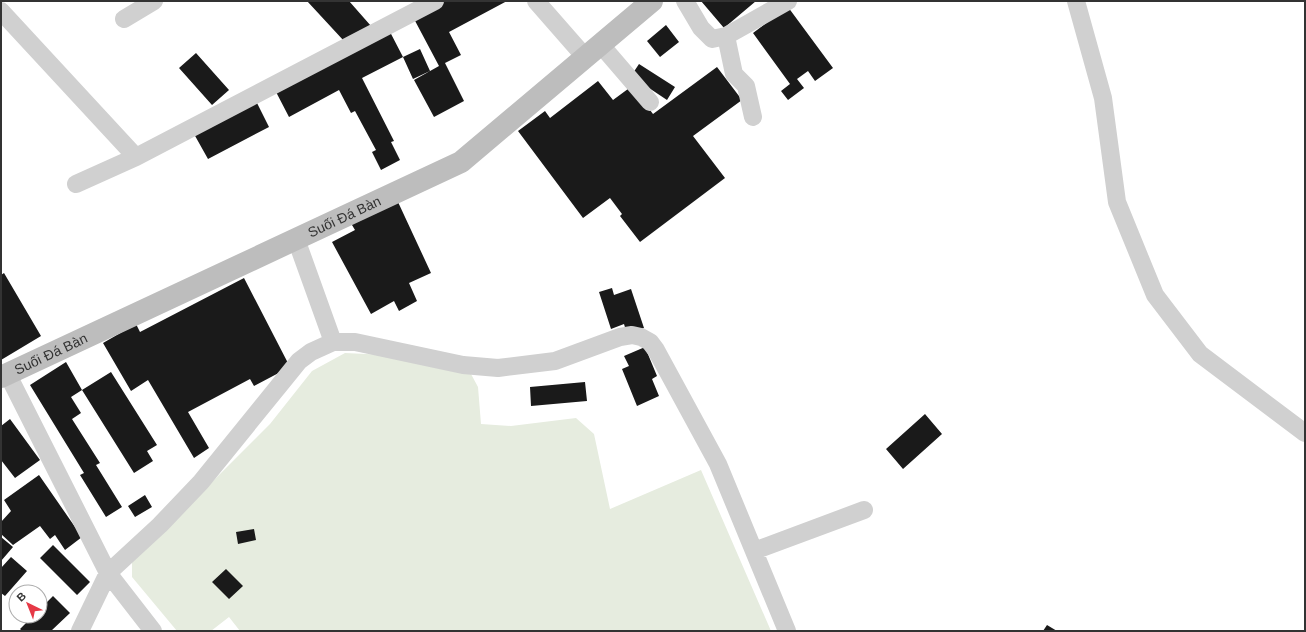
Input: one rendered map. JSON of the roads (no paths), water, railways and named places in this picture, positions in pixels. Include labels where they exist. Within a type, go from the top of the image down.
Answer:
[{"type":"street","points":[[124,19],[154,1]]},
{"type":"street","points":[[76,184],[136,157],[434,1]]},
{"type":"street","points":[[536,1],[650,102]]},
{"type":"street","name":"Suối Đá Bàn","points":[[4,375],[461,162],[652,1]]},
{"type":"street","points":[[685,1],[701,28],[712,39],[726,36],[788,1]]},
{"type":"street","points":[[1076,1],[1103,98],[1116,202],[1154,295],[1200,354],[1305,433]]},
{"type":"street","points":[[1,11],[136,157]]},
{"type":"street","points":[[726,36],[734,74],[746,86],[753,117]]},
{"type":"street","points":[[296,239],[333,342]]},
{"type":"street","points":[[80,631],[108,573],[160,524],[201,482],[299,361],[311,352],[333,342],[355,342],[463,365],[498,368],[555,360],[632,335],[641,337],[650,342],[656,350],[718,464],[787,631]]},
{"type":"street","points":[[4,375],[108,573],[153,631]]},
{"type":"street","points":[[754,551],[864,510]]}]
